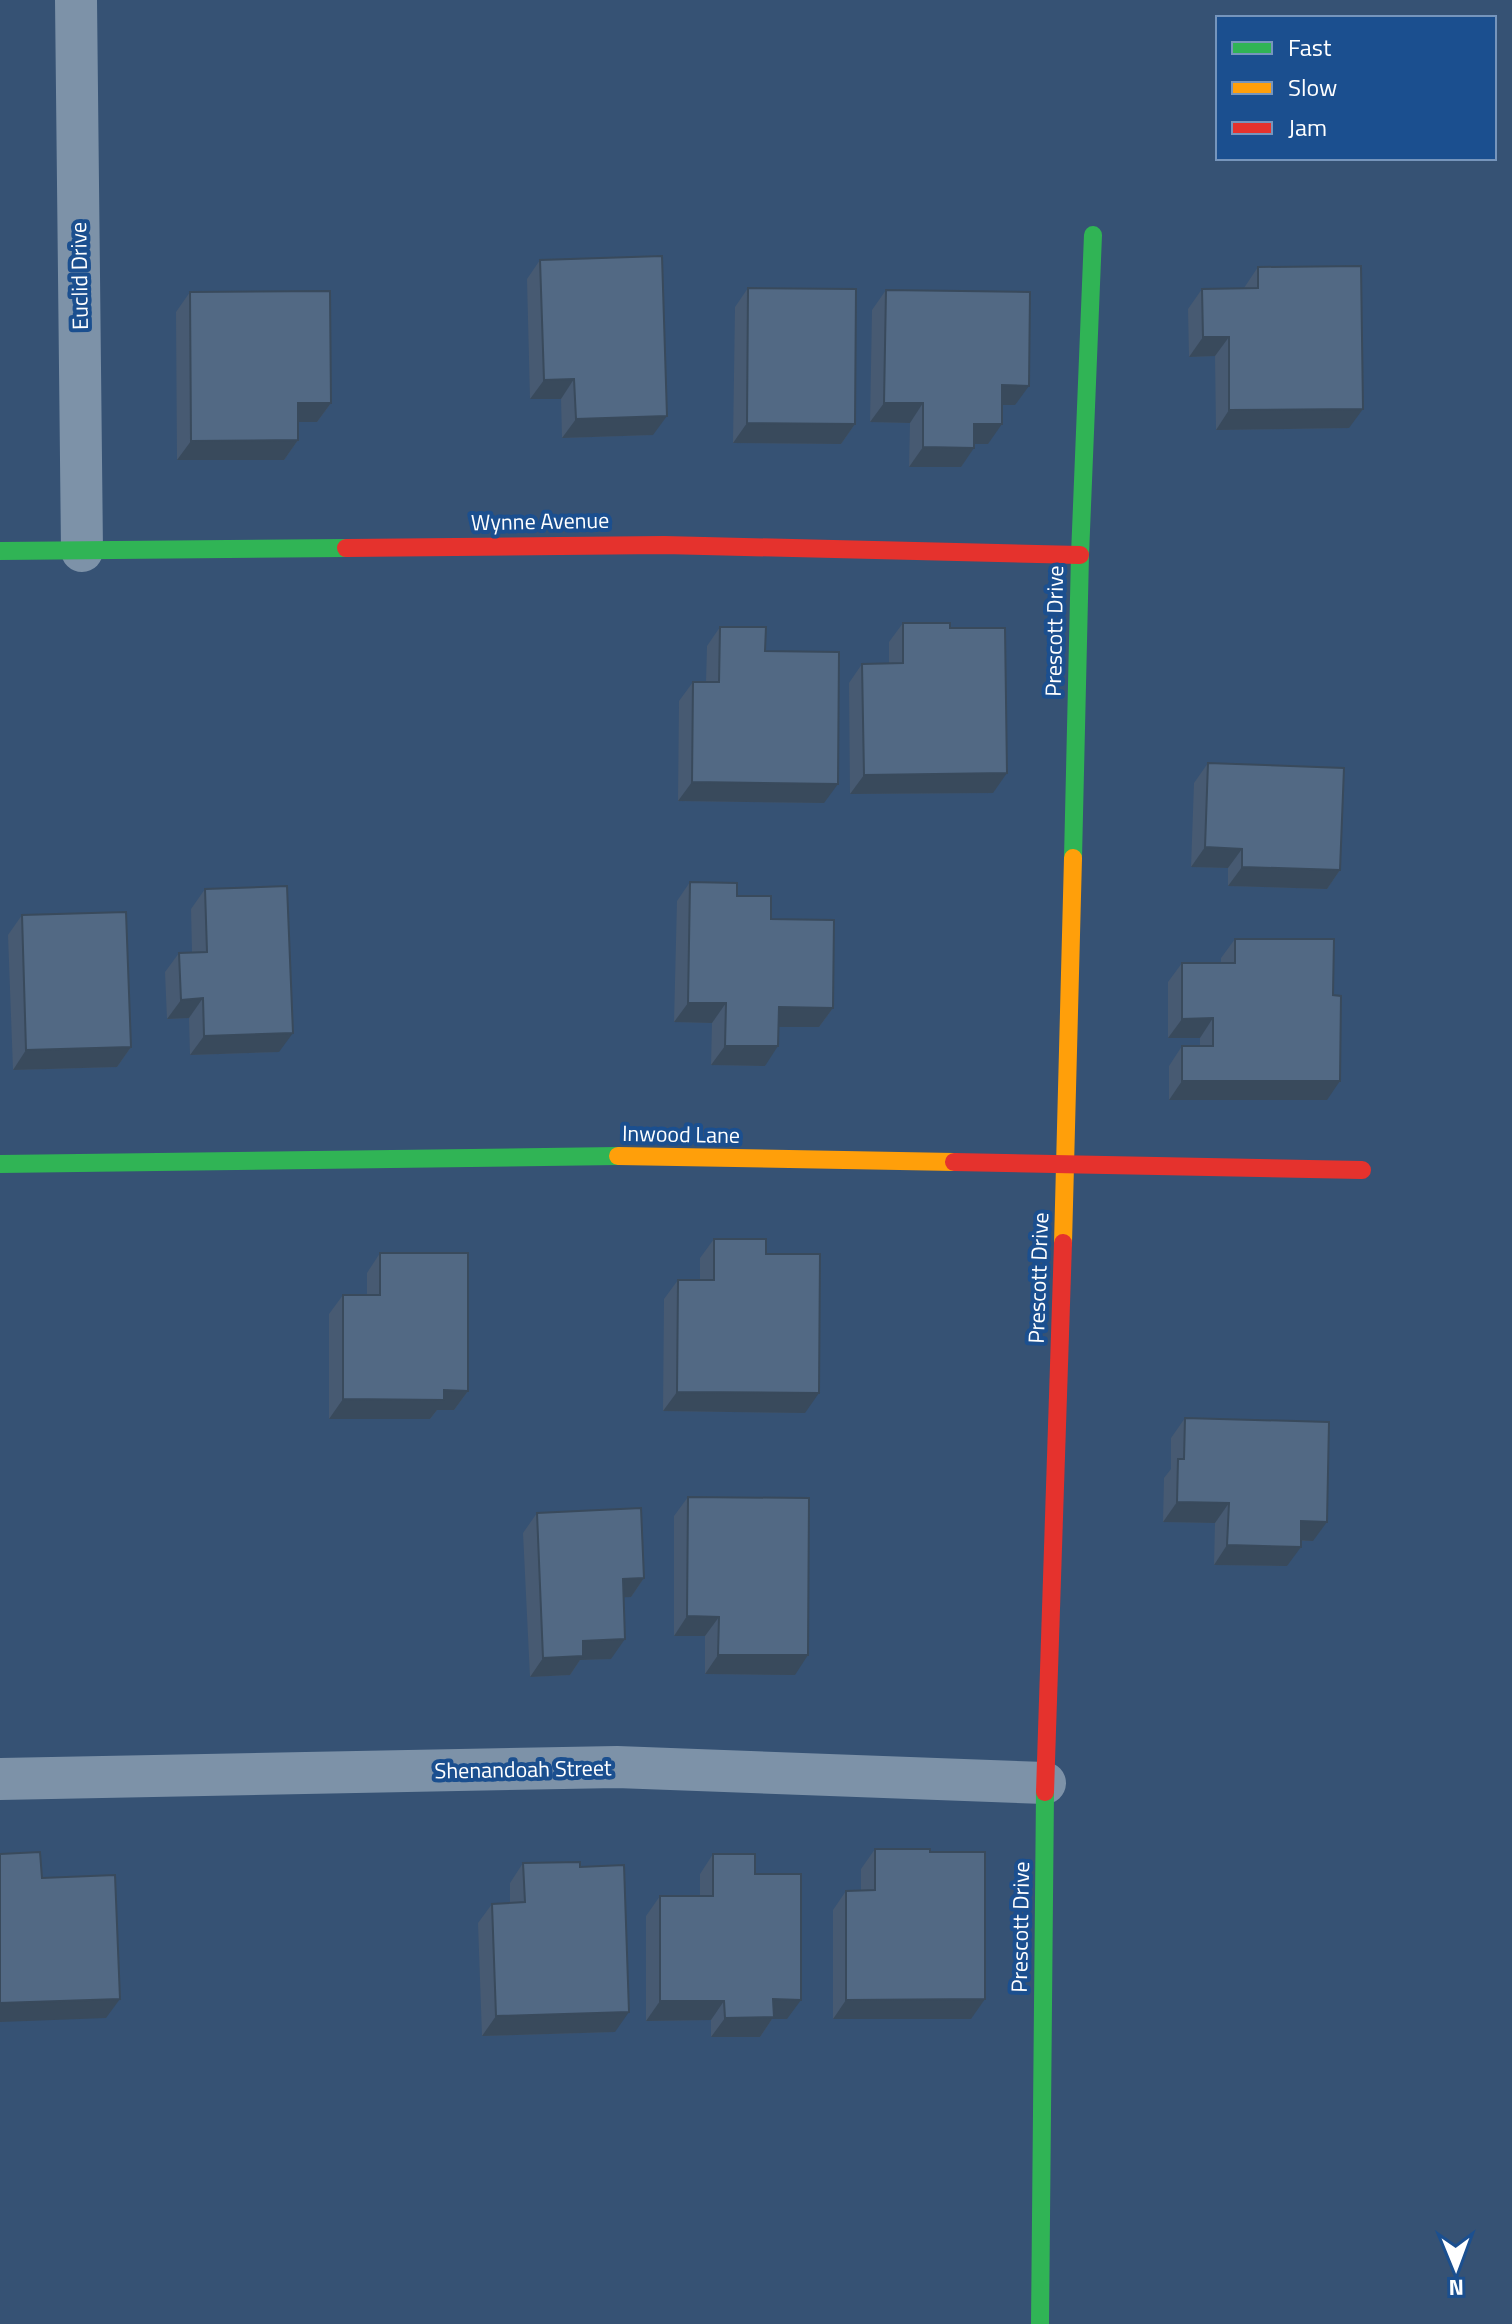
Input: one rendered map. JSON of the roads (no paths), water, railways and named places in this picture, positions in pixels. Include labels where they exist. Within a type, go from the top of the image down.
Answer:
[{"type":"street","name":"Euclid Drive","points":[[76,0],[82,551]]},
{"type":"street","name":"Prescott Drive","points":[[1040,2324],[1045,1783],[1066,1164],[1080,555],[1093,235]]},
{"type":"street","name":"Wynne Avenue","points":[[0,551],[664,545],[1080,555]]},
{"type":"street","name":"Inwood Lane","points":[[0,1164],[634,1156],[1362,1170]]},
{"type":"street","name":"Shenandoah Street","points":[[0,1779],[617,1767],[1045,1783]]}]
